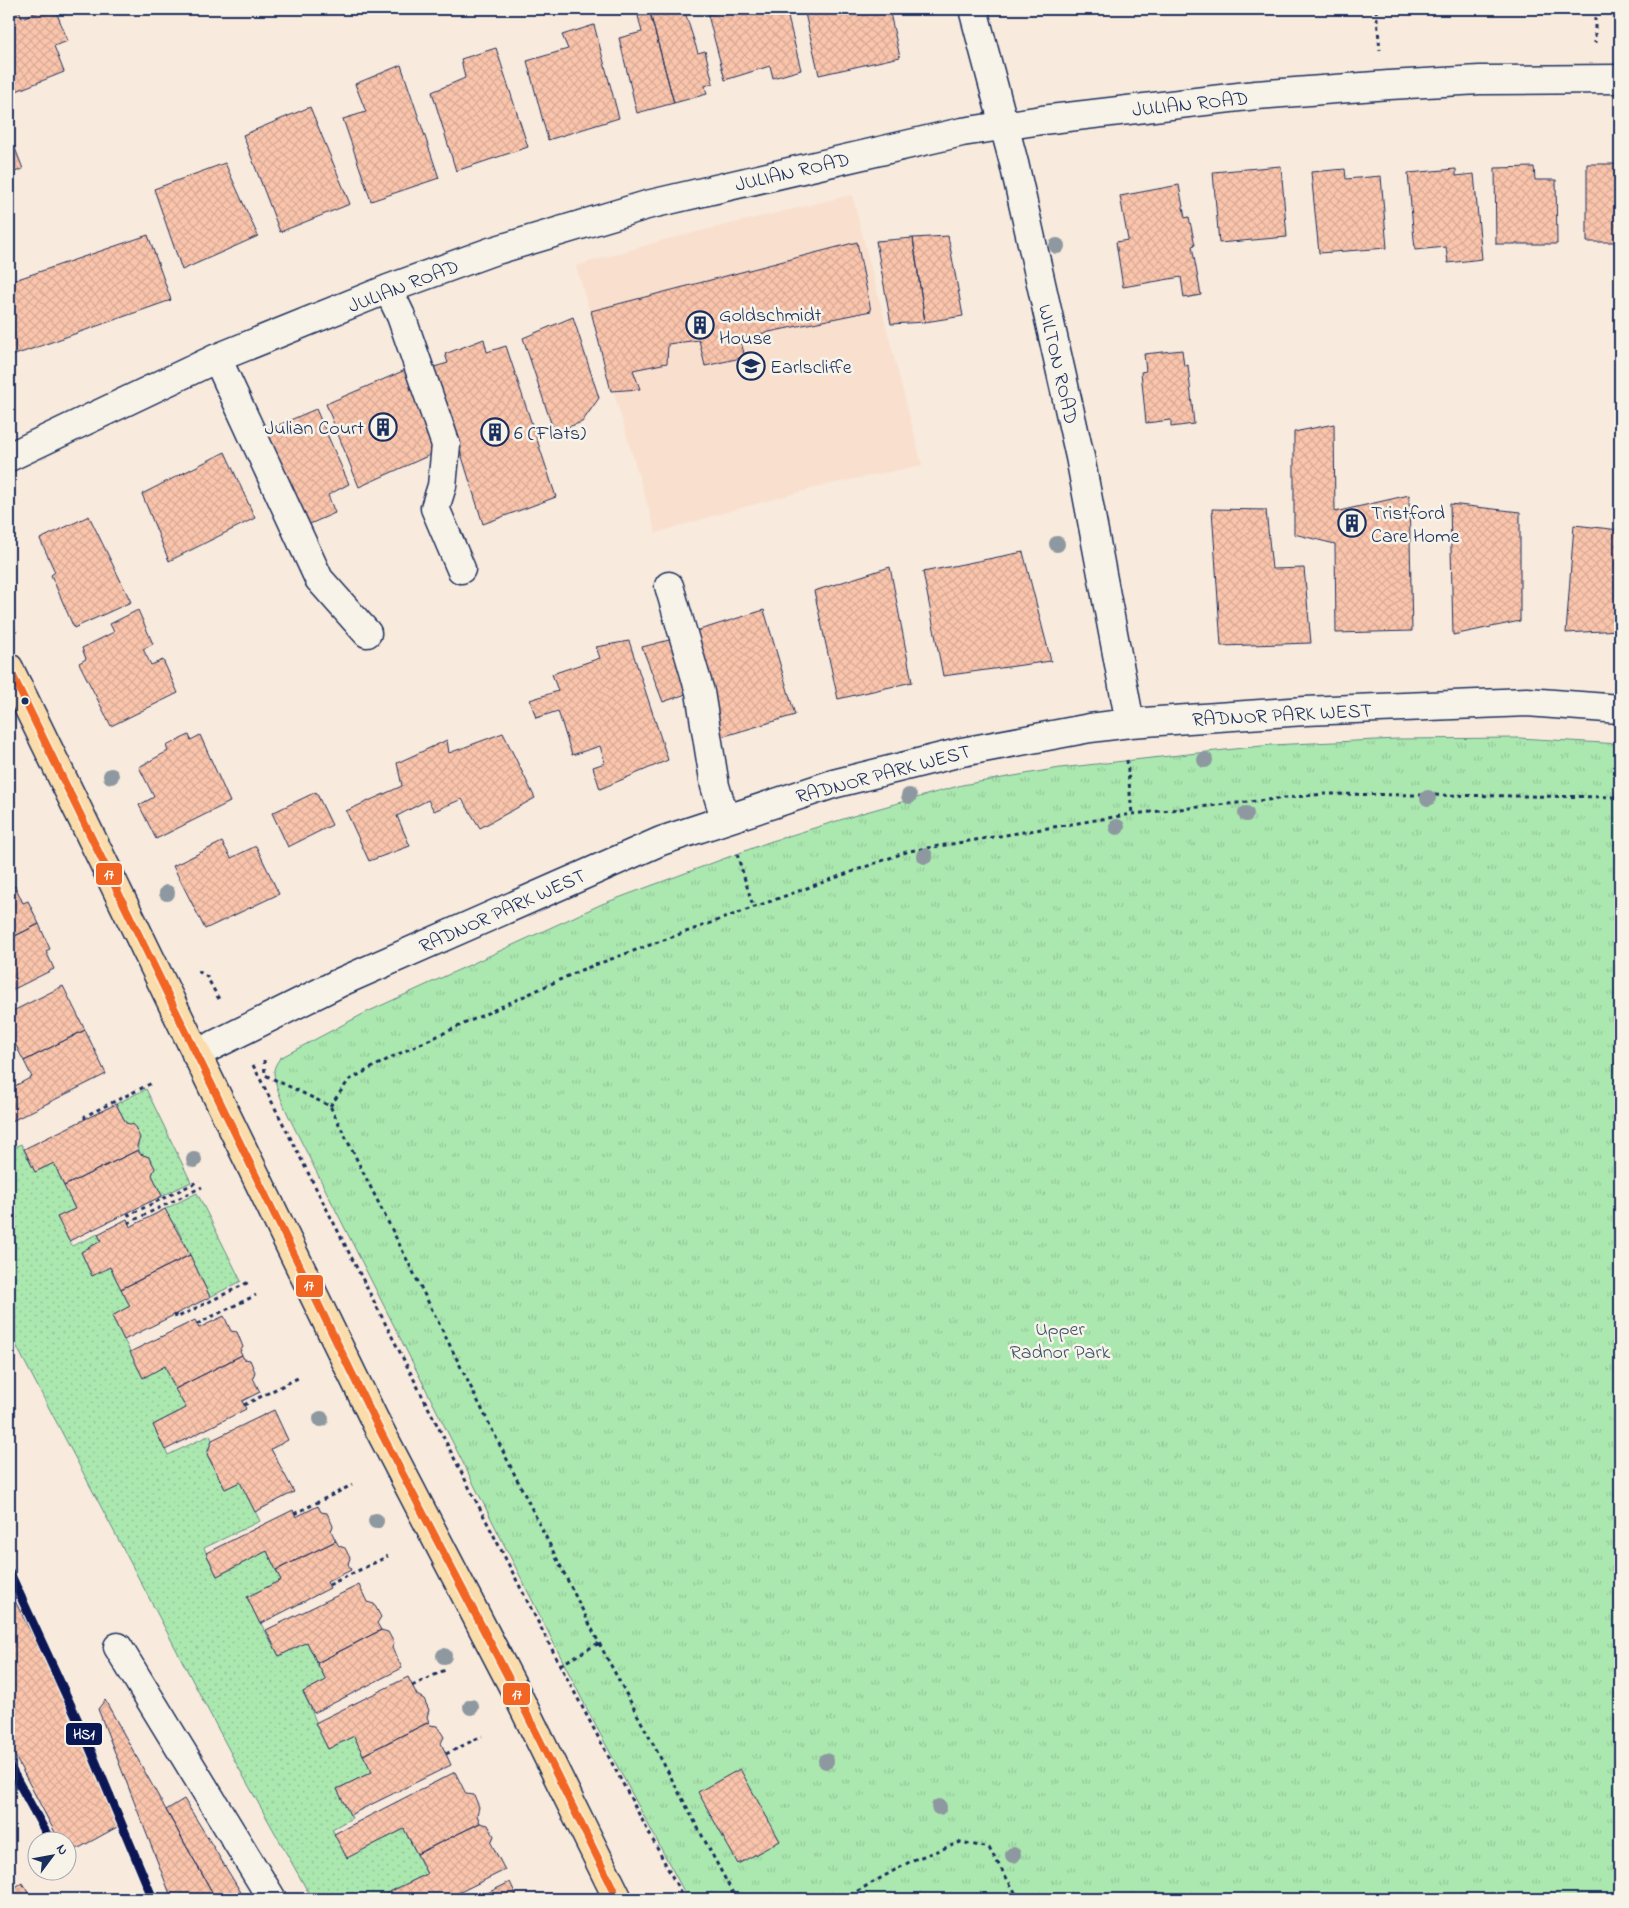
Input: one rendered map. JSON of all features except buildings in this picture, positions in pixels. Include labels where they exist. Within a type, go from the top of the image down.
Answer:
[{"type":"main road","points":[[9,668],[375,1421],[519,1698],[618,1899]]},
{"type":"street","name":"WILTON ROAD","points":[[973,9],[1004,126],[1080,457],[1130,722]]},
{"type":"street","name":"JULIAN ROAD","points":[[9,457],[217,358],[388,289],[490,252],[647,205],[962,132],[1004,126],[1256,95],[1480,80],[1620,79]]},
{"type":"street","points":[[388,289],[401,316],[446,445],[442,486],[434,508],[461,569]]},
{"type":"street","points":[[217,358],[319,579],[367,633]]},
{"type":"street","points":[[669,586],[700,692],[715,786],[725,818]]},
{"type":"street","name":"RADNOR PARK WEST","points":[[196,1054],[342,981],[661,840],[833,784],[962,752],[1130,722],[1305,711],[1527,702],[1620,709]]},
{"type":"street","points":[[118,1647],[272,1899]]},
{"type":"path","points":[[1376,9],[1381,55]]},
{"type":"path","points":[[1595,9],[1595,46]]},
{"type":"path","points":[[1126,752],[1132,814]]},
{"type":"path","points":[[330,1106],[349,1080],[394,1056],[581,970],[753,906],[909,851],[1132,814],[1324,794],[1620,797]]},
{"type":"path","points":[[736,853],[753,906]]},
{"type":"path","points":[[248,1028],[264,1058],[265,1075],[330,1106],[599,1643],[736,1899]]},
{"type":"path","points":[[249,1058],[560,1665],[684,1899]]},
{"type":"path","points":[[85,1119],[85,1116],[152,1083]]},
{"type":"path","points":[[128,1212],[129,1215],[199,1181]]},
{"type":"path","points":[[128,1223],[202,1186]]},
{"type":"path","points":[[175,1314],[176,1318],[249,1282]]},
{"type":"path","points":[[197,1324],[256,1295]]},
{"type":"path","points":[[244,1404],[298,1378]]},
{"type":"path","points":[[294,1514],[352,1485]]},
{"type":"path","points":[[329,1585],[388,1556]]},
{"type":"path","points":[[560,1665],[599,1643]]},
{"type":"path","points":[[412,1686],[447,1669]]},
{"type":"path","points":[[446,1754],[482,1736]]},
{"type":"path","points":[[843,1899],[914,1860],[961,1842],[989,1848],[1019,1899]]},
{"type":"shaded area","name":"Earlscliffe","points":[[852,195],[922,465],[826,485],[656,533],[576,266],[668,239]]},
{"type":"green space","name":"Upper Radnor Park","points":[[1519,738],[1620,744],[1620,1899],[688,1899],[589,1713],[294,1127],[275,1081],[274,1070],[280,1058],[365,1013],[602,904],[769,842],[962,785],[1060,768],[1271,745],[1397,739]]},
{"type":"green space","points":[[146,1089],[191,1182],[162,1196],[152,1175],[154,1168],[149,1157],[140,1154],[134,1126],[126,1123],[116,1104]]},
{"type":"green space","points":[[21,1144],[35,1172],[54,1163],[75,1209],[58,1217],[72,1246],[98,1234],[101,1241],[81,1252],[92,1276],[110,1267],[130,1306],[112,1316],[143,1377],[165,1366],[186,1408],[153,1425],[168,1455],[210,1435],[212,1440],[207,1455],[225,1489],[240,1482],[260,1521],[204,1548],[217,1576],[267,1551],[281,1580],[247,1598],[279,1656],[307,1642],[326,1680],[303,1692],[328,1749],[354,1736],[372,1772],[337,1789],[352,1818],[332,1829],[347,1857],[404,1829],[427,1874],[379,1897],[380,1899],[312,1899],[236,1763],[9,1332],[9,1150]]},
{"type":"green space","points":[[197,1193],[241,1281],[210,1297],[175,1224],[173,1225],[165,1209]]},
{"type":"transit line","name":"17","points":[[9,668],[375,1421],[519,1698],[618,1899]]},
{"type":"transit line","name":"HS1","points":[[9,1571],[84,1734],[153,1899]]},
{"type":"transit line","name":"HS1","points":[[9,1765],[45,1830]]},
{"type":"place","name":"Goldschmidt House","points":[[700,325]]},
{"type":"place","name":"Earlscliffe","points":[[751,366]]},
{"type":"place","name":"Julian Court","points":[[383,427]]},
{"type":"place","name":"6 (Flats)","points":[[495,432]]},
{"type":"place","name":"Tristford Care Home","points":[[1352,523]]}]
